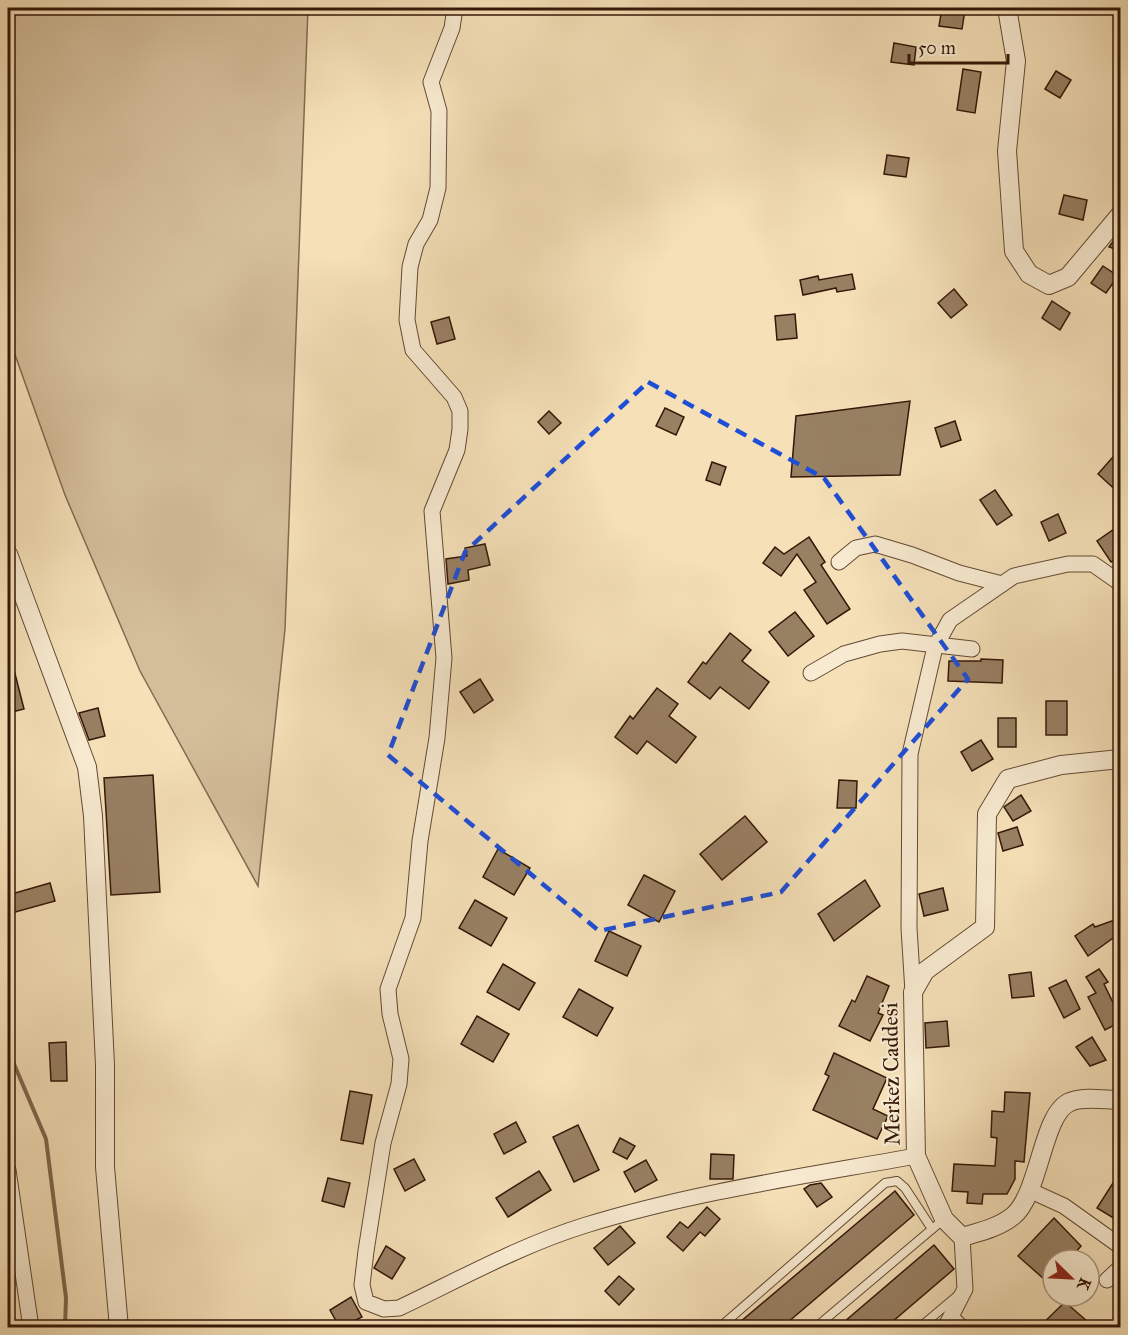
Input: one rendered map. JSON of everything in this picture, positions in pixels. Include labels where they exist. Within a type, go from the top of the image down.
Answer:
[{"type":"street","points":[[455,8],[452,28],[431,82],[439,111],[438,188],[430,220],[416,244],[410,267],[407,320],[413,350],[454,397],[460,411],[460,429],[457,450],[432,511],[444,658],[436,738],[420,841],[413,918],[388,989],[390,1014],[401,1059],[400,1076],[383,1143],[366,1251],[362,1285],[366,1302],[384,1309],[399,1308],[521,1251],[586,1226],[721,1192],[916,1156]]},
{"type":"street","points":[[1007,8],[1016,61],[1007,151],[1014,251],[1029,274],[1049,285],[1068,277],[1120,215]]},
{"type":"street","points":[[839,562],[856,548],[875,544],[959,573],[1002,584]]},
{"type":"street","points":[[8,554],[87,766],[93,816],[105,1065],[105,1167],[119,1328]]},
{"type":"street","points":[[913,992],[909,928],[910,754],[935,647],[950,620],[1014,576],[1068,564],[1093,564],[1120,583]]},
{"type":"street","points":[[811,673],[844,654],[880,644],[902,641],[972,650]]},
{"type":"street","name":"Merkez Caddesi","points":[[962,1237],[938,1224],[916,1156],[913,992],[925,971],[985,927],[987,814],[1008,779],[1060,765],[1120,759]]},
{"type":"street","points":[[953,1324],[965,1289],[962,1237],[997,1226],[1015,1215],[1029,1190],[1059,1110],[1070,1102],[1120,1100]]},
{"type":"street","points":[[8,1170],[31,1328]]},
{"type":"street","points":[[1029,1190],[1064,1206],[1120,1246]]},
{"type":"street","points":[[1107,1280],[1120,1268]]},
{"type":"lane","points":[[719,1328],[885,1183],[897,1182],[938,1224],[815,1328]]},
{"type":"lane","points":[[919,1328],[965,1289]]},
{"type":"highlighted area","points":[[648,382],[824,478],[968,679],[781,892],[599,931],[388,755],[465,552]]},
{"type":"shaded area","points":[[8,8],[308,8],[285,629],[258,886],[140,671],[65,495],[8,335]]},
{"type":"building","points":[[942,8],[965,10],[962,29],[939,26]]},
{"type":"building","points":[[894,43],[916,47],[914,65],[891,62]]},
{"type":"building","points":[[963,69],[981,72],[975,113],[957,110]]},
{"type":"building","points":[[1056,71],[1071,80],[1060,98],[1045,89]]},
{"type":"building","points":[[887,155],[909,158],[906,177],[884,174]]},
{"type":"building","points":[[1064,195],[1087,200],[1083,220],[1059,214]]},
{"type":"building","points":[[1120,232],[1120,251],[1109,247]]},
{"type":"building","points":[[1103,266],[1118,276],[1106,293],[1091,283]]},
{"type":"building","points":[[852,274],[855,289],[837,292],[836,288],[803,295],[800,280],[818,276],[819,280]]},
{"type":"building","points":[[954,289],[967,305],[951,318],[938,303]]},
{"type":"building","points":[[1052,301],[1070,313],[1060,330],[1042,318]]},
{"type":"building","points":[[795,314],[797,338],[777,340],[775,316]]},
{"type":"building","points":[[449,317],[455,339],[437,344],[431,322]]},
{"type":"building","points":[[910,401],[900,475],[791,477],[796,416]]},
{"type":"building","points":[[665,408],[684,417],[676,435],[656,426]]},
{"type":"building","points":[[549,411],[561,423],[549,434],[538,422]]},
{"type":"building","points":[[955,421],[961,440],[941,447],[935,428]]},
{"type":"building","points":[[1120,449],[1120,494],[1098,474]]},
{"type":"building","points":[[712,462],[726,467],[720,485],[706,480]]},
{"type":"building","points":[[995,490],[1012,515],[997,525],[980,500]]},
{"type":"building","points":[[1058,514],[1066,533],[1049,541],[1041,522]]},
{"type":"building","points":[[1120,525],[1120,556],[1111,562],[1097,541]]},
{"type":"building","points":[[809,537],[825,562],[821,565],[850,609],[827,624],[804,590],[816,582],[797,554],[781,576],[763,563],[775,547],[784,554]]},
{"type":"building","points":[[485,544],[490,565],[468,570],[469,580],[448,584],[446,559],[467,556],[465,548]]},
{"type":"building","points":[[795,612],[814,636],[788,656],[769,632]]},
{"type":"building","points":[[730,633],[751,650],[742,661],[769,682],[749,709],[720,687],[710,699],[688,682],[703,662],[706,664]]},
{"type":"building","points":[[8,658],[11,658],[24,709],[8,713]]},
{"type":"building","points":[[981,659],[1003,660],[1002,683],[948,681],[949,661],[981,661]]},
{"type":"building","points":[[480,679],[493,700],[474,713],[460,692]]},
{"type":"building","points":[[657,688],[678,704],[669,716],[696,737],[676,763],[647,741],[637,754],[615,737],[630,716],[633,719]]},
{"type":"building","points":[[1046,701],[1067,701],[1067,735],[1046,735]]},
{"type":"building","points":[[98,708],[105,736],[89,740],[79,713]]},
{"type":"building","points":[[998,718],[1016,718],[1016,747],[998,747]]},
{"type":"building","points":[[981,740],[993,759],[972,771],[961,752]]},
{"type":"building","points":[[153,775],[160,892],[111,895],[104,778]]},
{"type":"building","points":[[839,780],[857,781],[856,808],[837,808]]},
{"type":"building","points":[[1021,795],[1031,811],[1013,821],[1004,807]]},
{"type":"building","points":[[745,816],[767,842],[722,880],[700,854]]},
{"type":"building","points":[[1017,827],[1023,845],[1003,851],[998,833]]},
{"type":"building","points":[[498,849],[530,868],[514,895],[483,877]]},
{"type":"building","points":[[644,875],[675,891],[659,922],[628,905]]},
{"type":"building","points":[[865,880],[880,906],[834,941],[818,914]]},
{"type":"building","points":[[50,883],[55,901],[8,914],[8,895]]},
{"type":"building","points":[[943,888],[948,910],[924,916],[919,894]]},
{"type":"building","points":[[475,900],[507,918],[491,946],[459,928]]},
{"type":"building","points":[[1120,918],[1120,933],[1088,956],[1075,936],[1093,924],[1095,927]]},
{"type":"building","points":[[609,931],[641,946],[627,976],[595,961]]},
{"type":"building","points":[[503,964],[535,983],[519,1010],[487,992]]},
{"type":"building","points":[[1099,969],[1108,982],[1104,984],[1120,1017],[1120,1022],[1105,1030],[1088,997],[1096,993],[1086,977]]},
{"type":"building","points":[[1031,972],[1034,996],[1012,998],[1009,975]]},
{"type":"building","points":[[867,976],[889,986],[878,1013],[883,1015],[870,1041],[839,1026],[852,1000],[855,1002]]},
{"type":"building","points":[[1066,980],[1080,1009],[1064,1018],[1049,988]]},
{"type":"building","points":[[579,989],[613,1008],[597,1036],[563,1017]]},
{"type":"building","points":[[477,1016],[509,1034],[493,1062],[461,1044]]},
{"type":"building","points":[[947,1021],[949,1046],[926,1048],[925,1023]]},
{"type":"building","points":[[1092,1037],[1106,1060],[1090,1066],[1076,1047]]},
{"type":"building","points":[[66,1042],[67,1081],[51,1081],[49,1043]]},
{"type":"building","points":[[834,1053],[887,1078],[873,1109],[888,1116],[877,1139],[813,1110],[829,1076],[825,1074]]},
{"type":"building","points":[[350,1091],[372,1095],[363,1144],[341,1140]]},
{"type":"building","points":[[1005,1092],[1030,1093],[1024,1162],[1015,1161],[1015,1179],[1007,1194],[983,1194],[982,1204],[967,1203],[968,1192],[952,1191],[954,1164],[995,1166],[997,1138],[991,1137],[992,1111],[1004,1112]]},
{"type":"building","points":[[516,1122],[526,1142],[504,1154],[494,1134]]},
{"type":"building","points":[[578,1125],[599,1170],[574,1182],[553,1137]]},
{"type":"building","points":[[620,1138],[635,1146],[627,1159],[613,1152]]},
{"type":"building","points":[[711,1154],[734,1155],[733,1179],[710,1179]]},
{"type":"building","points":[[414,1159],[425,1180],[405,1191],[394,1169]]},
{"type":"building","points":[[646,1160],[657,1180],[635,1192],[624,1172]]},
{"type":"building","points":[[539,1171],[551,1190],[508,1217],[496,1198]]},
{"type":"building","points":[[328,1178],[350,1183],[344,1207],[322,1201]]},
{"type":"building","points":[[821,1183],[832,1197],[817,1207],[804,1189]]},
{"type":"building","points":[[1113,1183],[1120,1187],[1120,1222],[1097,1208]]},
{"type":"building","points":[[895,1191],[914,1215],[781,1328],[733,1328]]},
{"type":"building","points":[[707,1207],[720,1219],[705,1236],[700,1232],[683,1251],[667,1237],[680,1222],[688,1228]]},
{"type":"building","points":[[1054,1218],[1081,1246],[1079,1248],[1041,1248],[1041,1276],[1018,1256]]},
{"type":"building","points":[[620,1226],[635,1243],[608,1265],[594,1248]]},
{"type":"building","points":[[934,1245],[954,1269],[885,1328],[837,1328]]},
{"type":"building","points":[[386,1246],[405,1258],[392,1279],[374,1268]]},
{"type":"building","points":[[619,1276],[634,1289],[619,1305],[605,1291]]},
{"type":"building","points":[[351,1297],[362,1317],[340,1328],[330,1310]]},
{"type":"building","points":[[1059,1308],[1072,1308],[1095,1328],[1038,1328]]},
{"type":"waterway","points":[[8,1050],[46,1139],[66,1298],[65,1328]]}]
